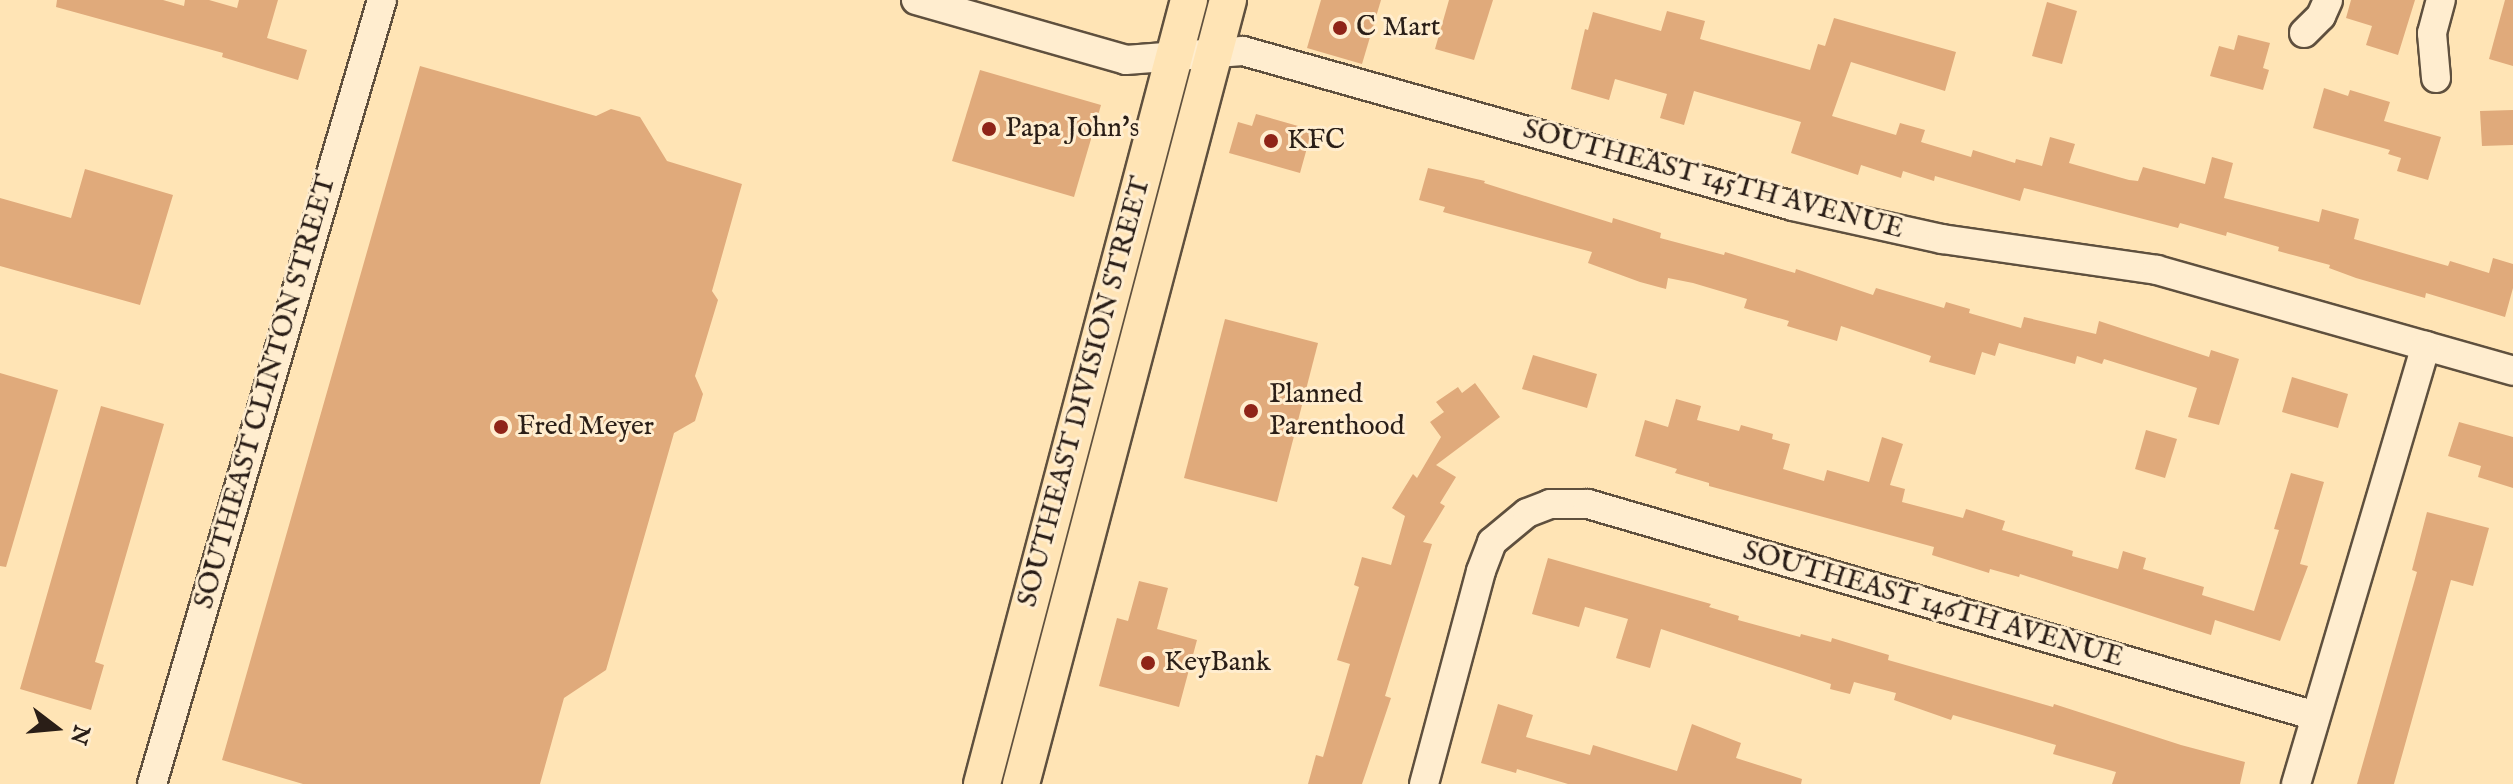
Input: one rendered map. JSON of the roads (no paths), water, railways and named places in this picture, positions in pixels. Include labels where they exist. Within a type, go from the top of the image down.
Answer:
[{"type":"main road","name":"SOUTHEAST DIVISION STREET","points":[[982,784],[1189,0]]},
{"type":"main road","name":"SOUTHEAST DIVISION STREET","points":[[1021,784],[1228,0]]},
{"type":"street","name":"SOUTHEAST CLINTON STREET","points":[[152,784],[382,0]]},
{"type":"street","name":"SOUTHEAST 145TH AVENUE","points":[[916,0],[1126,60],[1243,51],[1871,226],[2157,270],[2513,371]]},
{"type":"street","points":[[2304,33],[2321,16],[2328,0]]},
{"type":"street","points":[[2436,78],[2432,33],[2441,0]]},
{"type":"street","points":[[2296,784],[2426,346]]},
{"type":"street","name":"SOUTHEAST 146TH AVENUE","points":[[1424,784],[1492,542],[1527,513],[1550,504],[1588,504],[2316,716]]},
{"type":"place","name":"C Mart","points":[[1340,28]]},
{"type":"place","name":"Papa John's","points":[[989,129]]},
{"type":"place","name":"KFC","points":[[1271,141]]},
{"type":"place","name":"Planned Parenthood","points":[[1251,411]]},
{"type":"place","name":"Fred Meyer","points":[[501,427]]},
{"type":"place","name":"KeyBank","points":[[1148,663]]}]
